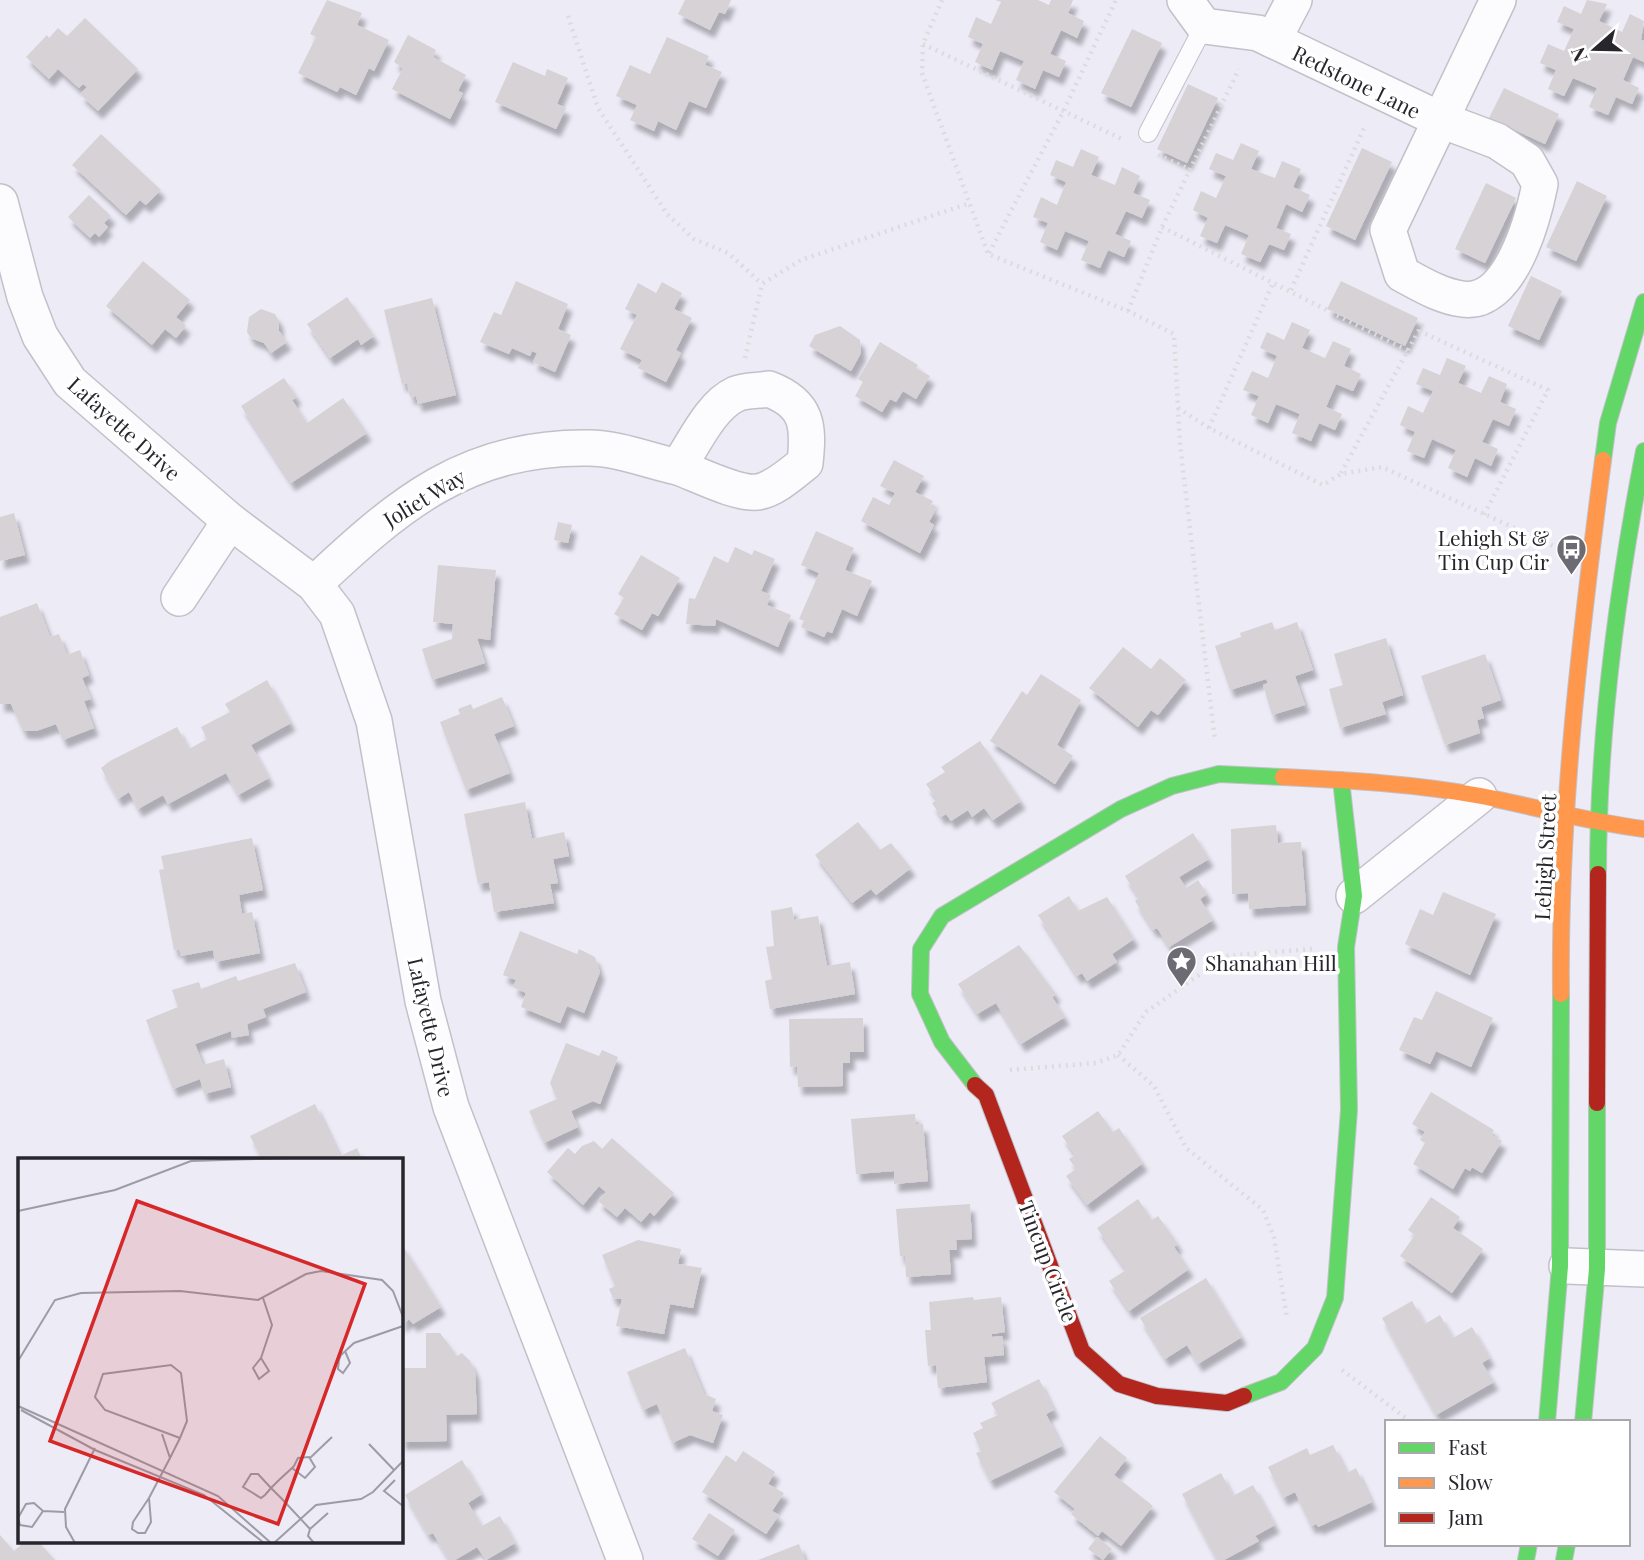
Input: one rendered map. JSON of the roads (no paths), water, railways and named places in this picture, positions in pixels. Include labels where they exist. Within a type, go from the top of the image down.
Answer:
[{"type":"street","name":"Redstone Lane","points":[[1273,40],[1294,0]]},
{"type":"street","name":"Redstone Lane","points":[[1194,13],[1258,33],[1441,120],[1497,141],[1527,161],[1540,184],[1534,212],[1507,277],[1494,290],[1464,300],[1438,292],[1402,274],[1388,230],[1441,120],[1498,0]]},
{"type":"street","name":"Lafayette Drive","points":[[0,202],[25,297],[40,336],[71,382],[230,521],[314,584],[337,614],[374,721],[422,1001],[451,1107],[625,1560]]},
{"type":"street","name":"Lehigh Street","points":[[1546,1420],[1560,1266],[1563,1091],[1560,903],[1568,816],[1573,696],[1608,423],[1644,302]]},
{"type":"street","name":"Joliet Way","points":[[314,584],[379,523],[454,474],[521,453],[591,448],[678,467]]},
{"type":"street","points":[[1583,1420],[1597,1269],[1598,823],[1610,671],[1632,512],[1644,451]]},
{"type":"street","points":[[179,598],[230,521]]},
{"type":"street","name":"Tincup Circle","points":[[1341,780],[1354,896],[1346,947],[1349,1110],[1335,1298],[1315,1349],[1281,1382],[1227,1403],[1157,1395],[1119,1384],[1082,1351],[986,1095],[964,1074],[942,1042],[920,994],[921,949],[942,916],[1121,809],[1172,786],[1219,774],[1341,780],[1479,796],[1598,823],[1644,829]]},
{"type":"street","points":[[1354,896],[1479,796]]},
{"type":"street","points":[[1560,1266],[1644,1269]]},
{"type":"lane","points":[[1140,138],[1194,13]]},
{"type":"place","name":"Lehigh St & Tin Cup Cir","points":[[1572,576]]},
{"type":"place","name":"Shanahan Hill","points":[[1182,989]]}]
